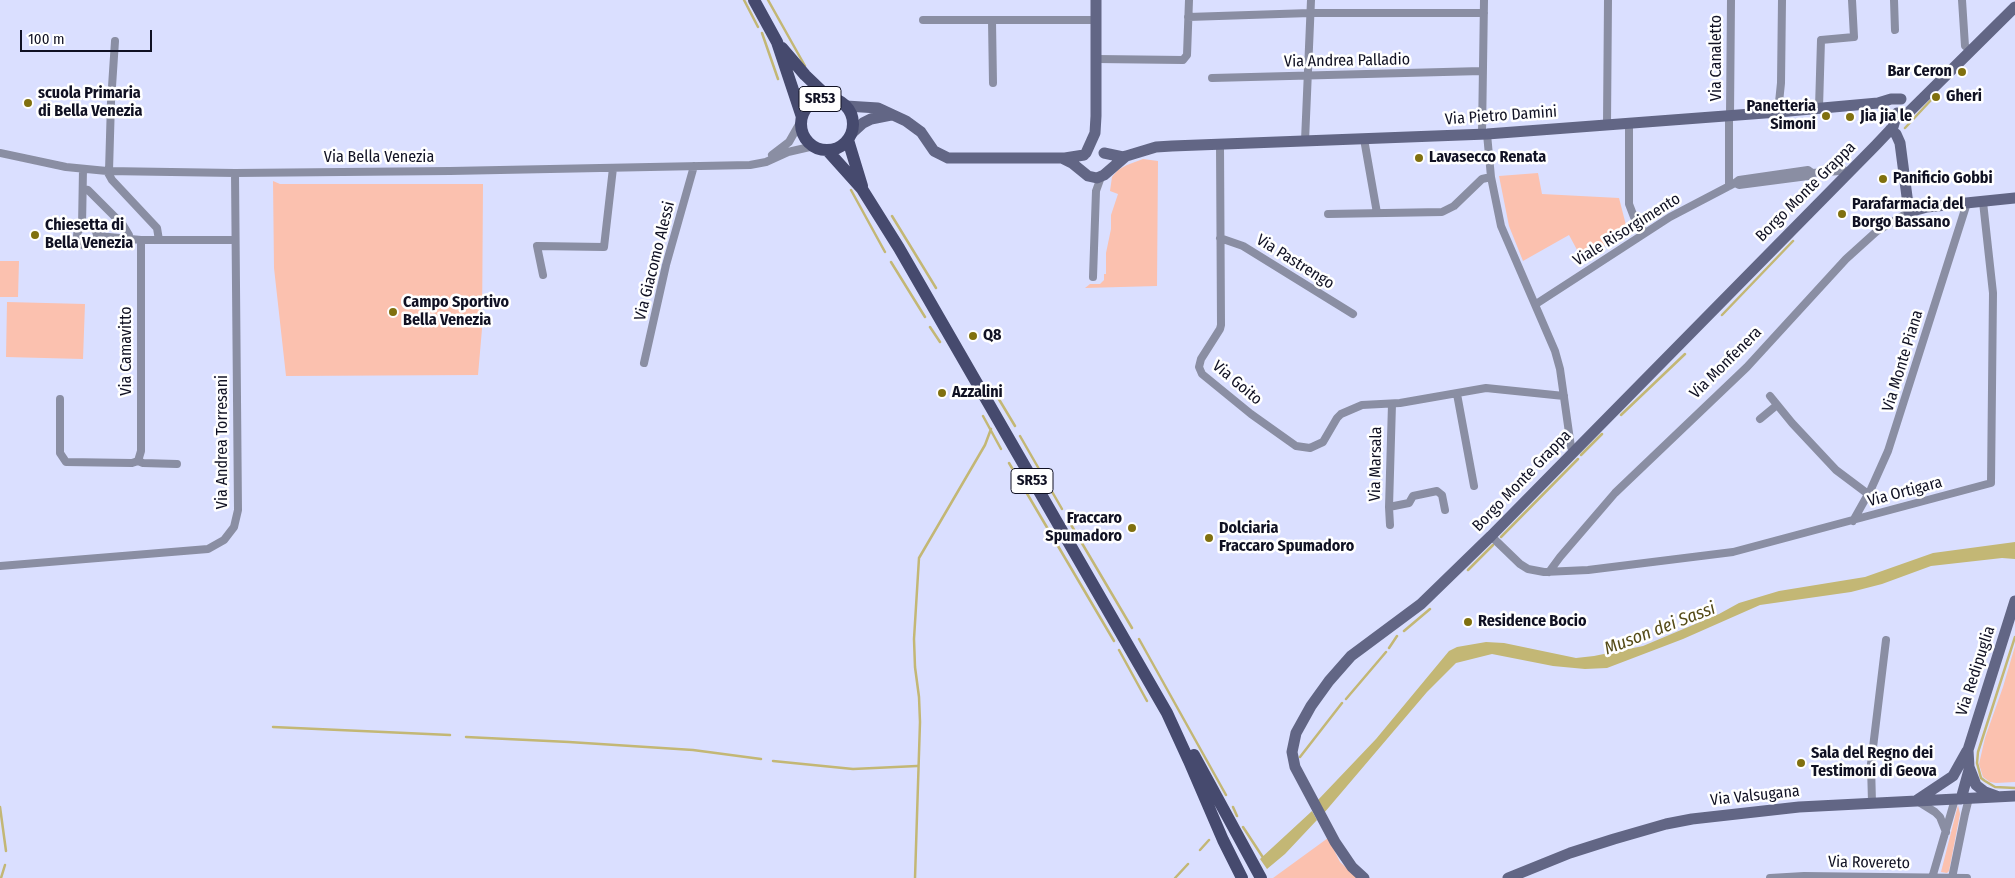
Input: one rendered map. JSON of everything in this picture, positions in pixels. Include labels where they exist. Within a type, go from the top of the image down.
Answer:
[{"type":"main road","name":"SR53","points":[[754,0],[777,42],[802,119],[804,136],[820,148],[862,189],[898,248],[1170,720],[1200,764],[1260,878]]},
{"type":"main road","name":"SR53","points":[[777,42],[805,75],[828,98]]},
{"type":"main road","name":"SR53","points":[[802,119],[805,109],[819,99],[838,100],[846,106],[852,116],[853,122],[849,137],[862,189]]},
{"type":"main road","points":[[820,148],[842,146],[849,137]]},
{"type":"main road","name":"SR53","points":[[1170,720],[1222,840],[1241,875]]},
{"type":"street","points":[[1096,0],[1095,133],[1081,162],[1096,174]]},
{"type":"street","points":[[1097,59],[1183,60],[1187,55],[1188,0]]},
{"type":"street","points":[[1305,141],[1311,0]]},
{"type":"street","points":[[1484,0],[1482,71],[1485,134],[1490,177],[1505,237],[1536,304],[1560,369],[1571,447],[1574,452]]},
{"type":"street","points":[[1606,124],[1608,0]]},
{"type":"street","name":"Via Canaletto","points":[[1731,0],[1730,115],[1732,185]]},
{"type":"street","points":[[1778,112],[1781,83],[1782,0]]},
{"type":"street","points":[[1819,108],[1821,40],[1854,37],[1852,0]]},
{"type":"street","points":[[1894,0],[1895,30]]},
{"type":"street","points":[[1962,0],[1965,46],[1970,50]]},
{"type":"street","name":"Borgo Monte Grappa","points":[[1364,878],[1344,857],[1322,820],[1295,767],[1292,752],[1296,733],[1311,706],[1329,681],[1351,656],[1421,604],[1492,536],[1847,173],[1890,130],[1900,123],[1902,113],[1919,104],[1930,90],[2015,6]]},
{"type":"street","points":[[1188,17],[1310,13],[1484,13]]},
{"type":"street","points":[[923,20],[1096,20]]},
{"type":"street","points":[[992,21],[993,83]]},
{"type":"street","points":[[115,41],[108,171],[112,180],[157,228],[160,235],[159,240]]},
{"type":"street","name":"Via Andrea Palladio","points":[[1212,78],[1482,71]]},
{"type":"street","name":"Borgo Monte Grappa","points":[[1902,99],[1918,97],[1930,90]]},
{"type":"street","points":[[1878,103],[1902,113],[1910,104],[1902,99]]},
{"type":"street","name":"Via Pietro Damini","points":[[1126,156],[1162,146],[1485,134],[1778,112],[1902,99]]},
{"type":"street","points":[[846,106],[878,108],[906,121],[917,128],[934,151],[948,158],[1062,158],[1085,154],[1094,150],[1115,156],[1126,156]]},
{"type":"street","points":[[849,137],[871,118],[891,115]]},
{"type":"street","points":[[760,163],[783,148],[802,119]]},
{"type":"street","points":[[1629,123],[1629,204],[1634,217],[1645,232]]},
{"type":"street","points":[[1890,130],[1896,134],[1900,143],[1909,212]]},
{"type":"street","points":[[1093,276],[1096,174],[1109,161],[1095,133]]},
{"type":"street","points":[[1364,139],[1377,213]]},
{"type":"street","name":"Via Goito","points":[[1220,145],[1221,325],[1201,359],[1199,367],[1202,374],[1251,414],[1296,446],[1302,448],[1317,446],[1323,442],[1341,414],[1356,407],[1369,404]]},
{"type":"street","name":"Via Bella Venezia","points":[[0,153],[37,162],[83,169],[235,173],[491,171],[694,166],[760,163],[788,152],[820,148]]},
{"type":"street","points":[[1096,174],[1126,156]]},
{"type":"street","points":[[1062,158],[1096,174]]},
{"type":"street","name":"Via Giacomo Alessi","points":[[644,363],[666,265],[694,166]]},
{"type":"street","points":[[543,275],[537,246],[604,247],[614,168]]},
{"type":"street","points":[[83,169],[82,227],[77,237],[81,245],[87,247],[94,244],[98,236]]},
{"type":"street","name":"Viale Risorgimento","points":[[1536,304],[1670,216],[1732,185],[1789,179],[1808,176],[1812,173],[1844,170],[1847,173]]},
{"type":"street","name":"Via Andrea Torresani","points":[[0,566],[208,548],[224,540],[234,527],[238,510],[235,173]]},
{"type":"street","points":[[1328,214],[1442,212],[1454,206],[1482,180],[1490,177]]},
{"type":"street","points":[[83,189],[88,190],[123,225],[130,235],[129,239]]},
{"type":"street","name":"Via Monfenera","points":[[1549,572],[1615,493],[1747,367],[1846,259],[1877,231],[1909,212],[1927,207],[2015,198]]},
{"type":"street","name":"Via Ortigara","points":[[1549,572],[1588,570],[1733,552],[1991,483],[1993,293],[1982,202]]},
{"type":"street","name":"Via Monte Piana","points":[[1852,521],[1868,494],[1888,451],[1967,203]]},
{"type":"street","points":[[82,227],[94,228],[98,236]]},
{"type":"street","points":[[98,236],[141,240],[235,240]]},
{"type":"street","name":"Via Pastrengo","points":[[1220,238],[1243,246],[1353,314]]},
{"type":"street","name":"Via Camavitto","points":[[138,461],[141,451],[141,240]]},
{"type":"street","name":"Via Marsala","points":[[1369,404],[1392,404],[1486,388],[1564,396]]},
{"type":"street","points":[[1457,394],[1474,486]]},
{"type":"street","points":[[1770,396],[1836,470],[1868,494]]},
{"type":"street","points":[[60,400],[60,453],[66,462],[132,463],[138,461],[143,463],[177,464]]},
{"type":"street","name":"Via Marsala","points":[[1390,525],[1392,404]]},
{"type":"street","points":[[1760,419],[1777,405]]},
{"type":"street","points":[[1389,507],[1409,503],[1413,496],[1437,491],[1442,495],[1445,510]]},
{"type":"street","points":[[1492,536],[1524,567],[1535,571],[1549,572]]},
{"type":"street","name":"Via Redipuglia","points":[[1916,801],[1953,776],[1968,750],[2015,602]]},
{"type":"street","points":[[1872,803],[1871,764],[1886,640]]},
{"type":"street","name":"Via Redipuglia","points":[[1962,799],[1969,768],[1968,750]]},
{"type":"street","name":"Via Redipuglia","points":[[1969,768],[1976,785],[1985,792],[1997,797]]},
{"type":"street","points":[[1952,878],[1964,814],[1962,799],[1953,776]]},
{"type":"street","name":"Via Valsugana","points":[[1508,878],[1598,844],[1672,823],[1738,813],[1790,808],[2015,796]]},
{"type":"street","points":[[1932,878],[1946,832],[1962,799]]},
{"type":"street","points":[[1916,801],[1940,817],[1946,832]]},
{"type":"street","name":"Via Rovereto","points":[[1770,878],[1804,876],[1967,878]]},
{"type":"shaded area","points":[[1143,159],[1158,161],[1157,286],[1085,288],[1090,284],[1100,284],[1104,280],[1104,274],[1106,274],[1106,253],[1111,229],[1111,215],[1118,194],[1110,191],[1112,177],[1118,170]]},
{"type":"shaded area","points":[[1538,173],[1542,194],[1619,198],[1627,229],[1626,233],[1582,259],[1569,235],[1523,261],[1509,226],[1499,176]]},
{"type":"shaded area","points":[[273,181],[280,184],[483,184],[482,329],[478,375],[286,376],[274,268]]},
{"type":"shaded area","points":[[0,261],[19,261],[18,297],[0,297]]},
{"type":"shaded area","points":[[7,302],[85,304],[83,359],[6,357]]},
{"type":"shaded area","points":[[2015,542],[2015,559],[2002,558],[1931,566],[1882,584],[1851,592],[1760,605],[1683,639],[1607,668],[1585,669],[1553,666],[1492,654],[1456,663],[1427,692],[1324,813],[1317,801],[1376,739],[1449,651],[1457,647],[1486,642],[1504,643],[1576,658],[1594,656],[1643,646],[1719,614],[1739,603],[1779,591],[1865,577],[1933,553]]},
{"type":"shaded area","points":[[2015,646],[2015,782],[1996,783],[1990,782],[1983,777],[1979,764],[1985,738]]},
{"type":"shaded area","points":[[1958,805],[1960,814],[1949,871],[1947,873],[1941,872]]},
{"type":"shaded area","points":[[1312,811],[1317,820],[1285,854],[1267,869],[1260,859]]},
{"type":"shaded area","points":[[1328,838],[1340,862],[1357,878],[1273,878]]},
{"type":"waterway","points":[[744,0],[758,27]]},
{"type":"waterway","points":[[768,0],[805,66]]},
{"type":"waterway","points":[[762,33],[778,79]]},
{"type":"waterway","points":[[1905,128],[1932,99]]},
{"type":"waterway","points":[[851,190],[885,252]]},
{"type":"waterway","points":[[892,216],[936,288]]},
{"type":"waterway","points":[[1722,315],[1793,241]]},
{"type":"waterway","points":[[891,262],[925,317]]},
{"type":"waterway","points":[[930,327],[940,342]]},
{"type":"waterway","points":[[1621,415],[1685,354]]},
{"type":"waterway","points":[[991,386],[1015,426]]},
{"type":"waterway","points":[[983,416],[1001,449]]},
{"type":"waterway","points":[[915,878],[920,722],[914,639],[919,558],[985,445],[991,429]]},
{"type":"waterway","points":[[1581,455],[1602,434]]},
{"type":"waterway","points":[[1020,436],[1062,509]]},
{"type":"waterway","points":[[1501,537],[1578,459]]},
{"type":"waterway","points":[[1009,463],[1114,641]]},
{"type":"waterway","points":[[1070,523],[1132,628]]},
{"type":"waterway","points":[[1468,570],[1493,545]]},
{"type":"waterway","points":[[1404,631],[1430,609]]},
{"type":"waterway","points":[[1389,648],[1397,636]]},
{"type":"waterway","points":[[2015,637],[1978,752],[1977,763],[1981,778],[1985,781],[1995,787],[2015,788]]},
{"type":"waterway","points":[[1139,639],[1226,795]]},
{"type":"waterway","points":[[1119,650],[1147,701]]},
{"type":"waterway","points":[[1346,699],[1386,652]]},
{"type":"waterway","points":[[1300,757],[1342,703]]},
{"type":"waterway","points":[[273,727],[450,735]]},
{"type":"waterway","points":[[466,737],[693,750],[761,759]]},
{"type":"waterway","points":[[773,761],[853,769],[917,766]]},
{"type":"waterway","points":[[0,807],[6,851]]},
{"type":"waterway","points":[[1233,807],[1237,816]]},
{"type":"waterway","points":[[1243,827],[1264,859]]},
{"type":"waterway","points":[[1200,850],[1209,840]]},
{"type":"waterway","points":[[1175,878],[1188,864]]},
{"type":"waterway","points":[[1,878],[5,865]]},
{"type":"place","name":"Bar Ceron","points":[[1962,72]]},
{"type":"place","name":"Gheri","points":[[1936,97]]},
{"type":"place","name":"scuola Primaria di Bella Venezia","points":[[28,103]]},
{"type":"place","name":"Panetteria Simoni","points":[[1826,116]]},
{"type":"place","name":"Jia jia le","points":[[1850,117]]},
{"type":"place","name":"Lavasecco Renata","points":[[1419,158]]},
{"type":"place","name":"Panificio Gobbi","points":[[1883,179]]},
{"type":"place","name":"Parafarmacia del Borgo Bassano","points":[[1842,214]]},
{"type":"place","name":"Chiesetta di Bella Venezia","points":[[35,235]]},
{"type":"place","name":"Campo Sportivo Bella Venezia","points":[[393,312]]},
{"type":"place","name":"Q8","points":[[973,336]]},
{"type":"place","name":"Azzalini","points":[[942,393]]},
{"type":"place","name":"Fraccaro Spumadoro","points":[[1132,528]]},
{"type":"place","name":"Dolciaria Fraccaro Spumadoro","points":[[1209,538]]},
{"type":"place","name":"Residence Bocio","points":[[1468,622]]},
{"type":"place","name":"Sala del Regno dei Testimoni di Geova","points":[[1801,763]]},
{"type":"water label","name":"Muson dei Sassi","points":[[1660,629]]}]
